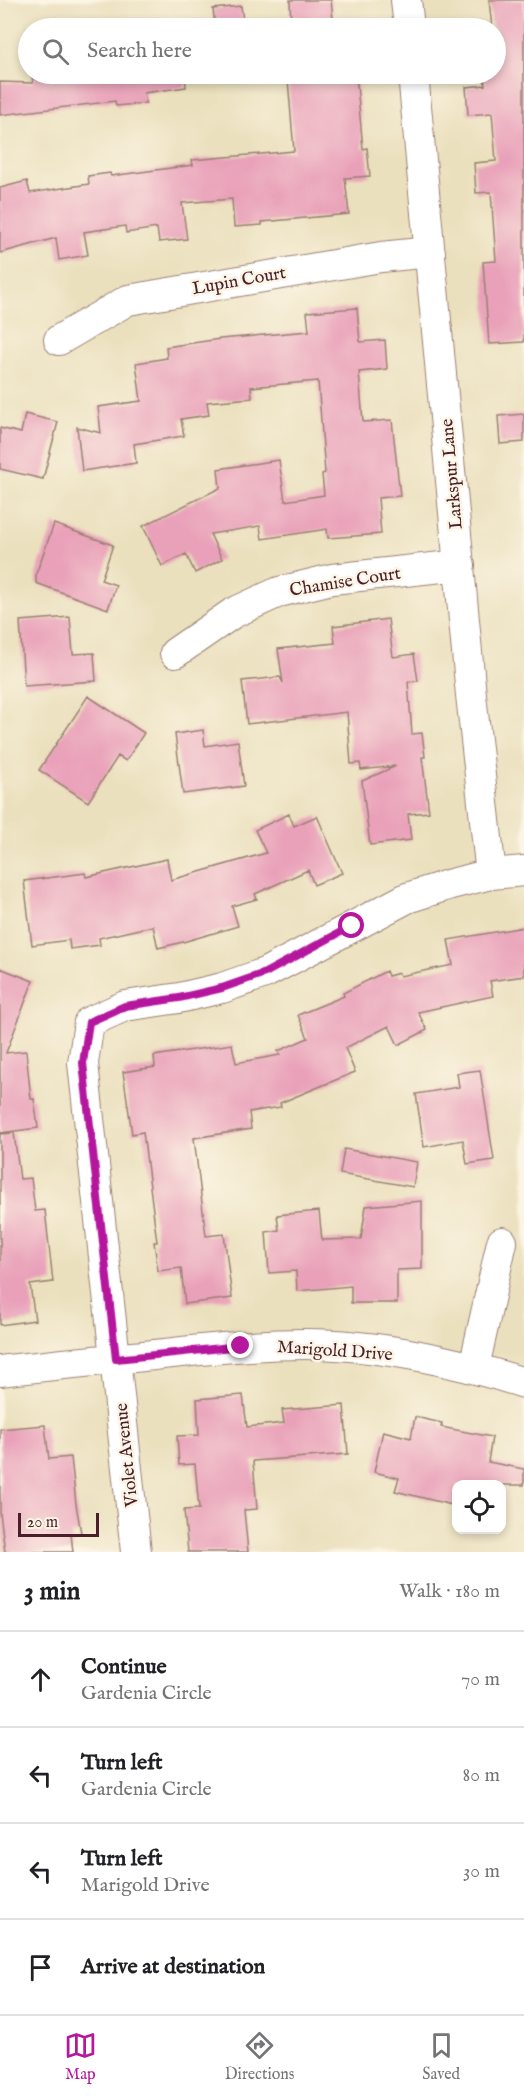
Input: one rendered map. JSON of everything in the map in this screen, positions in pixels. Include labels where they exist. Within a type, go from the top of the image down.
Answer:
[{"type":"street","points":[[406,0],[408,18]]},
{"type":"street","name":"Larkspur Lane","points":[[414,84],[491,874]]},
{"type":"street","name":"Lupin Court","points":[[59,340],[128,300],[381,257],[430,252]]},
{"type":"street","name":"Chamise Court","points":[[175,653],[233,613],[279,592],[332,579],[460,565]]},
{"type":"street","points":[[491,874],[524,871]]},
{"type":"street","name":"Violet Avenue","points":[[136,1552],[83,1063],[89,1022],[125,1006],[179,998],[222,988],[265,973],[407,898],[491,874]]},
{"type":"street","points":[[474,1367],[502,1242]]},
{"type":"street","name":"Marigold Drive","points":[[0,1371],[241,1346],[306,1344],[359,1348],[474,1367],[524,1383]]},
{"type":"building","points":[[290,0],[331,0],[333,18],[291,18]]},
{"type":"building","points":[[489,0],[524,0],[524,342],[489,344],[483,262],[496,261],[491,192],[476,193],[474,163],[496,161],[492,113],[468,115],[466,87],[506,84],[506,18],[491,18]]},
{"type":"building","points":[[241,6],[243,18],[214,18],[213,9]]},
{"type":"building","points":[[0,82],[18,84],[186,84],[186,87],[144,93],[146,103],[116,106],[115,101],[0,115]]},
{"type":"building","points":[[288,84],[357,84],[363,149],[367,148],[370,176],[345,178],[349,214],[262,222],[262,225],[234,227],[232,199],[182,203],[187,239],[159,242],[157,228],[126,233],[125,226],[84,232],[88,255],[59,260],[56,238],[0,253],[0,188],[27,181],[30,193],[89,184],[88,176],[110,173],[111,176],[193,165],[192,160],[294,151]]},
{"type":"building","points":[[357,308],[360,342],[385,340],[387,369],[359,372],[363,422],[392,420],[400,496],[378,498],[381,534],[328,538],[327,529],[262,539],[260,526],[210,534],[222,559],[195,573],[186,554],[162,566],[143,526],[220,488],[218,469],[279,460],[285,501],[324,495],[322,474],[325,473],[318,381],[251,387],[252,398],[207,402],[209,415],[181,419],[184,436],[134,444],[136,463],[82,471],[77,427],[101,433],[98,407],[141,401],[136,363],[167,358],[166,347],[220,339],[309,331],[307,312]]},
{"type":"building","points":[[25,414],[58,422],[43,479],[0,469],[0,428],[21,433]]},
{"type":"building","points":[[524,414],[524,442],[500,444],[498,416]]},
{"type":"building","points":[[54,524],[113,545],[101,580],[116,585],[108,609],[36,583],[36,574]]},
{"type":"building","points":[[70,617],[73,654],[94,653],[96,681],[24,686],[20,621]]},
{"type":"building","points":[[388,619],[393,657],[414,654],[418,681],[408,682],[412,734],[422,733],[425,757],[422,757],[429,812],[408,814],[411,840],[370,845],[362,781],[396,766],[361,770],[360,763],[351,764],[347,712],[247,724],[242,681],[280,677],[283,683],[278,649],[335,643],[333,626]]},
{"type":"building","points":[[88,696],[144,733],[126,761],[118,756],[88,802],[39,770]]},
{"type":"building","points":[[203,730],[205,746],[238,741],[244,786],[183,794],[175,734]]},
{"type":"building","points":[[289,814],[294,826],[317,816],[342,873],[314,885],[308,870],[255,894],[257,899],[232,906],[238,926],[158,948],[153,926],[99,938],[100,945],[70,949],[69,940],[32,945],[24,881],[85,873],[86,877],[167,859],[171,880],[266,853],[255,830]]},
{"type":"building","points":[[524,927],[524,976],[490,981],[493,996],[418,1012],[427,1030],[398,1045],[389,1026],[345,1048],[355,1072],[280,1103],[281,1107],[249,1112],[251,1129],[194,1138],[206,1236],[224,1234],[232,1298],[185,1304],[181,1268],[158,1271],[154,1242],[157,1242],[143,1132],[132,1134],[123,1072],[155,1067],[154,1056],[232,1044],[236,1063],[280,1055],[278,1051],[308,1038],[298,1015],[344,996],[343,993],[386,971],[388,976],[399,973],[400,976],[453,965],[448,940]]},
{"type":"building","points":[[0,968],[33,981],[6,1053],[26,1051],[31,1099],[34,1099],[38,1128],[0,1133]]},
{"type":"building","points":[[480,1070],[494,1160],[467,1164],[463,1140],[424,1147],[416,1094],[459,1087],[457,1073]]},
{"type":"building","points":[[14,1133],[20,1179],[31,1178],[35,1211],[45,1210],[53,1282],[30,1285],[35,1320],[0,1325],[0,1134]]},
{"type":"building","points":[[344,1149],[417,1162],[413,1187],[340,1174]]},
{"type":"building","points":[[422,1201],[422,1269],[397,1270],[397,1303],[351,1303],[351,1286],[297,1291],[296,1271],[269,1273],[266,1232],[279,1230],[277,1215],[319,1211],[322,1240],[361,1239],[366,1206]]},
{"type":"building","points":[[243,1395],[247,1427],[284,1423],[282,1410],[344,1405],[348,1454],[253,1461],[257,1509],[244,1510],[248,1552],[188,1552],[184,1510],[199,1509],[195,1464],[179,1465],[177,1436],[199,1435],[197,1399]]},
{"type":"building","points":[[415,1417],[442,1423],[441,1427],[492,1437],[488,1462],[524,1469],[524,1485],[506,1485],[506,1480],[452,1480],[452,1505],[395,1491],[399,1478],[374,1472],[383,1431],[411,1438]]},
{"type":"building","points":[[45,1425],[49,1459],[71,1457],[81,1533],[71,1534],[73,1552],[5,1552],[0,1513],[0,1429]]},
{"type":"route","points":[[241,1346],[116,1359],[83,1063],[89,1022],[125,1006],[179,998],[222,988],[265,973],[352,926]]}]
